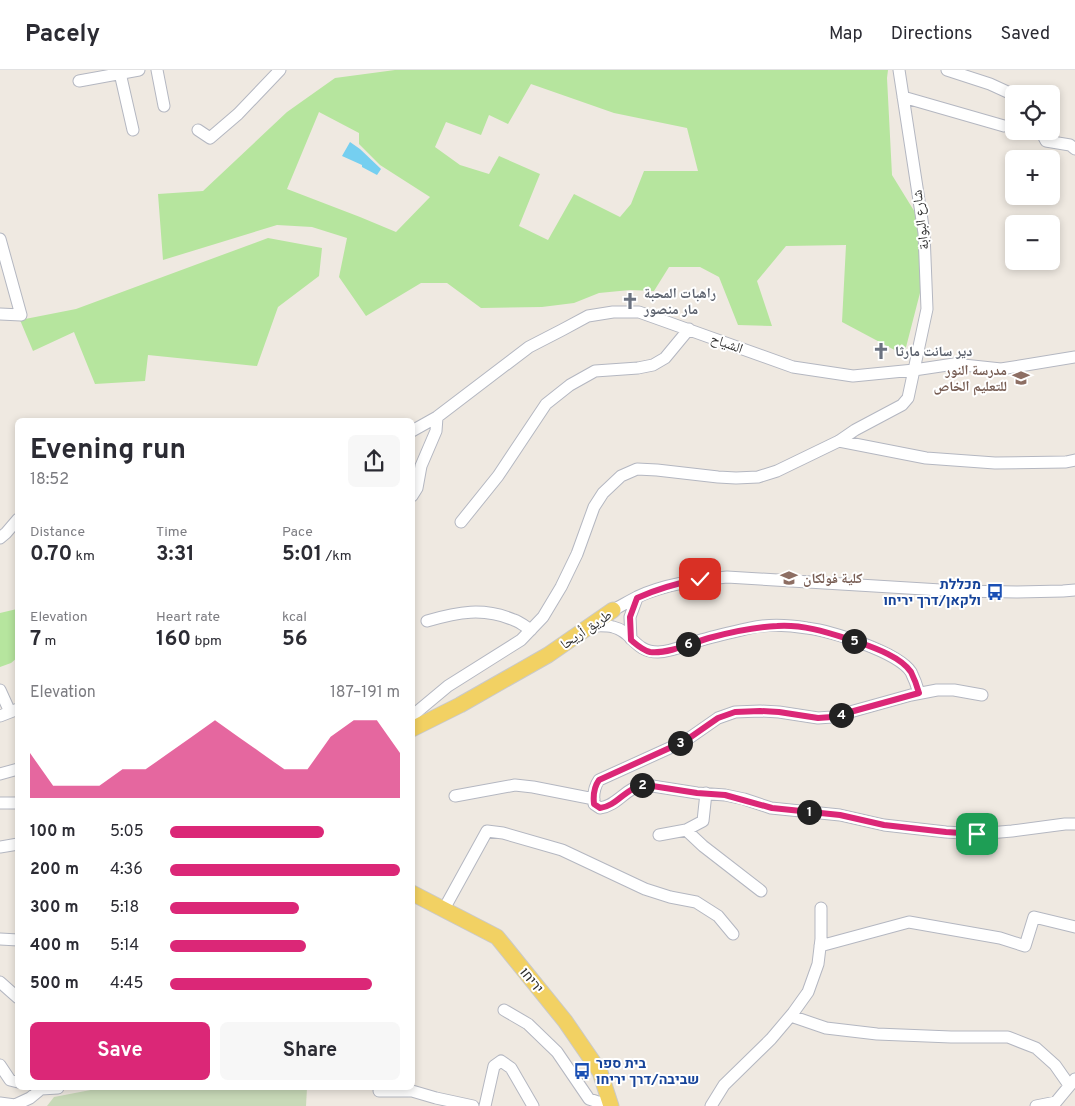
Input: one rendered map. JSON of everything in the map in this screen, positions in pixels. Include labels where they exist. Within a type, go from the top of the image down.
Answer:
[{"type":"main road","name":"طريق أريحا","points":[[415,728],[460,705],[548,655],[613,610]]},
{"type":"main road","name":"יריחו","points":[[415,894],[497,937],[565,1021],[600,1072],[611,1104]]},
{"type":"street","points":[[79,81],[139,70]]},
{"type":"street","points":[[157,70],[164,106]]},
{"type":"street","points":[[198,130],[210,138],[238,114],[280,70]]},
{"type":"street","name":"شارع البوابة","points":[[415,714],[448,686],[521,640],[543,618],[577,554],[594,507],[603,492],[621,476],[636,469],[718,478],[758,477],[777,471],[839,441],[855,430],[902,405],[908,398],[927,309],[924,232],[899,70]]},
{"type":"street","points":[[947,70],[1005,91]]},
{"type":"street","points":[[120,73],[133,130]]},
{"type":"street","points":[[903,97],[1004,126]]},
{"type":"street","points":[[1046,140],[1070,145],[1075,149]]},
{"type":"street","points":[[0,239],[21,314],[0,314]]},
{"type":"street","name":"الشياح","points":[[415,429],[437,417],[529,347],[588,316],[613,312],[639,312],[793,367],[853,376],[954,364],[1001,369],[1075,357]]},
{"type":"street","points":[[461,522],[498,476],[546,404],[570,385],[595,371],[653,365],[665,358],[689,329]]},
{"type":"street","points":[[415,491],[421,466],[436,431],[437,417]]},
{"type":"street","points":[[839,441],[926,458],[995,463],[1066,462],[1075,460]]},
{"type":"street","points":[[0,538],[15,522]]},
{"type":"street","name":"طريق أريحا","points":[[613,610],[654,590],[700,579],[727,577],[957,591],[1063,592],[1075,590]]},
{"type":"street","points":[[631,640],[630,617],[637,598]]},
{"type":"street","points":[[427,620],[450,614],[478,611],[515,620],[531,630]]},
{"type":"street","points":[[590,626],[612,626],[620,630],[638,647],[648,652],[660,652],[711,637],[752,628],[779,626],[808,628],[872,647],[898,660],[910,672],[919,693]]},
{"type":"street","points":[[0,690],[9,712]]},
{"type":"street","points":[[594,802],[595,786],[599,780],[685,741],[718,718],[735,712],[779,712],[818,718],[832,717],[919,693],[937,690],[954,690],[982,695]]},
{"type":"street","points":[[0,774],[15,770]]},
{"type":"street","points":[[455,796],[516,785],[532,786],[594,802],[600,808],[605,807],[630,789],[639,785],[646,785],[673,790],[725,795],[772,808],[840,815],[884,825],[946,832],[986,833],[1075,824]]},
{"type":"street","points":[[659,835],[686,830],[703,821],[706,793]]},
{"type":"street","points":[[0,803],[15,803]]},
{"type":"street","points":[[686,830],[703,846],[760,891]]},
{"type":"street","points":[[444,909],[487,831],[502,833],[562,850],[644,889],[696,902],[718,916],[733,934]]},
{"type":"street","points":[[0,847],[15,844]]},
{"type":"street","points":[[712,1106],[724,1085],[771,1039],[808,992],[818,964],[821,908]]},
{"type":"street","points":[[820,946],[909,922],[1000,938],[1026,946],[1034,917],[1075,927]]},
{"type":"street","points":[[0,939],[15,940]]},
{"type":"street","points":[[0,982],[15,995]]},
{"type":"street","points":[[504,1010],[528,1024],[557,1052],[589,1099],[611,1104]]},
{"type":"street","points":[[791,1016],[826,1028],[877,1034],[1008,1037],[1036,1048],[1072,1082],[1056,1104],[1036,1106]]},
{"type":"street","points":[[485,1106],[494,1066],[501,1061],[511,1068],[533,1106]]},
{"type":"street","points":[[0,1065],[10,1080],[15,1081]]},
{"type":"street","points":[[0,1103],[15,1105],[30,1098],[37,1090]]},
{"type":"street","points":[[379,1091],[412,1091],[473,1106]]},
{"type":"green space","points":[[395,70],[888,70],[892,175],[916,214],[921,256],[921,289],[904,355],[842,322],[846,245],[786,246],[757,281],[772,326],[738,325],[719,277],[700,267],[669,267],[654,291],[630,290],[599,293],[574,303],[542,307],[481,308],[447,283],[421,283],[366,316],[339,277],[347,238],[312,227],[277,225],[163,260],[158,194],[203,191],[287,112],[335,78]],"holes":[[[531,84],[614,113],[687,128],[698,171],[644,171],[631,204],[620,217],[574,194],[548,240],[519,226],[540,174],[499,156],[489,174],[460,165],[435,147],[446,122],[481,135],[489,115],[508,124]],[[319,112],[359,133],[359,144],[380,165],[430,197],[396,232],[287,189]]]},
{"type":"green space","points":[[268,238],[322,248],[319,276],[278,307],[257,366],[148,355],[145,381],[95,384],[74,332],[33,351],[20,320],[76,309]]},
{"type":"green space","points":[[15,609],[15,660],[0,667],[0,613]]},
{"type":"green space","points":[[91,1090],[307,1090],[306,1106],[47,1106],[54,1097]]},
{"type":"water","points":[[350,142],[381,169],[377,175],[362,167],[362,165],[342,156]]},
{"type":"place","name":"راهبات المحبة مار منصور","points":[[630,301]]},
{"type":"place","name":"دير سانت مارثا","points":[[881,351]]},
{"type":"place","name":"مدرسة النور للتعليم الخاص","points":[[1021,378]]},
{"type":"place","name":"كلية فولكان","points":[[789,578]]},
{"type":"place","name":"מכללת ולקאן/דרך יריחו","points":[[995,592]]},
{"type":"place","name":"בית ספר שביבה/דרך יריחו","points":[[582,1071]]},
{"type":"route","points":[[700,579],[654,590],[637,598],[630,617],[631,640],[638,647],[648,652],[660,652],[711,637],[752,628],[779,626],[808,628],[872,647],[898,660],[910,672],[919,693],[832,717],[818,718],[760,711],[735,712],[718,718],[685,741],[599,780],[595,786],[594,804],[600,808],[605,807],[630,789],[639,785],[646,785],[673,790],[725,795],[772,808],[840,815],[884,825],[977,834]]}]
